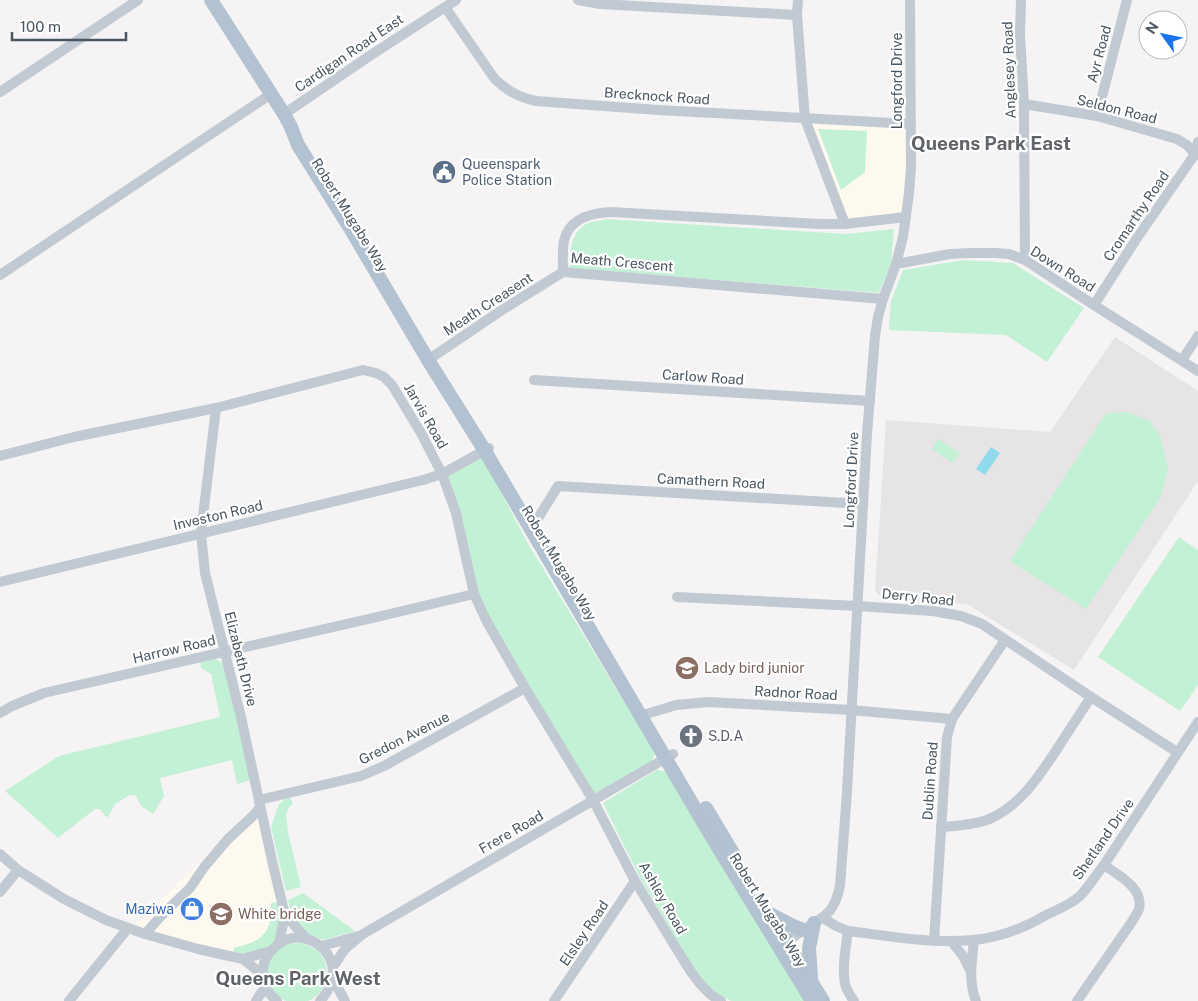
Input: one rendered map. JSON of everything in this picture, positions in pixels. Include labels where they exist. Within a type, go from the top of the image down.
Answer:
[{"type":"main road","name":"Robert Mugabe Way","points":[[211,0],[291,127],[304,140],[328,178],[431,357],[766,916],[791,967],[812,1001]]},
{"type":"main road","name":"Robert Mugabe Way","points":[[487,449],[535,523],[644,714]]},
{"type":"main road","name":"Robert Mugabe Way","points":[[766,916],[787,942],[823,1001]]},
{"type":"main road","points":[[766,916],[791,925],[814,923],[809,948],[811,980]]},
{"type":"street","points":[[0,92],[138,0]]},
{"type":"street","name":"Cardigan Road East","points":[[284,114],[371,54],[456,0]]},
{"type":"street","points":[[578,0],[600,4],[797,14]]},
{"type":"street","points":[[798,0],[797,14],[804,119],[845,224]]},
{"type":"street","name":"Longford Drive","points":[[787,942],[832,908],[838,897],[840,886],[875,336],[883,298],[896,264],[903,237],[911,168],[910,0]]},
{"type":"street","name":"Anglesey Road","points":[[1021,0],[1020,34],[1024,104],[1026,260]]},
{"type":"street","name":"Ayr Road","points":[[1097,116],[1127,0]]},
{"type":"street","name":"Brecknock Road","points":[[446,7],[494,78],[513,94],[536,101],[804,119],[911,124]]},
{"type":"street","points":[[0,275],[271,94]]},
{"type":"street","name":"Seldon Road","points":[[1024,104],[1097,116],[1178,139],[1196,154]]},
{"type":"street","name":"Cromarthy Road","points":[[1094,305],[1196,154],[1198,142]]},
{"type":"street","name":"Meath Crescent","points":[[883,298],[563,272],[564,239],[575,222],[585,216],[611,212],[819,224],[845,224],[906,217]]},
{"type":"street","name":"Down Road","points":[[896,264],[950,254],[972,253],[1009,254],[1026,260],[1198,371]]},
{"type":"street","name":"Meath Creasent","points":[[431,357],[563,272]]},
{"type":"street","points":[[1182,360],[1198,336]]},
{"type":"street","name":"Jarvis Road","points":[[0,456],[74,437],[216,408],[363,370],[372,371],[384,377],[392,385],[421,433],[442,474],[456,513],[474,594],[525,688],[593,800]]},
{"type":"street","name":"Carlow Road","points":[[534,380],[870,401]]},
{"type":"street","name":"Elizabeth Drive","points":[[216,408],[201,533],[205,573],[225,651],[284,915],[279,943]]},
{"type":"street","name":"Investon Road","points":[[0,582],[424,480],[442,474],[487,449]]},
{"type":"street","name":"Camathern Road","points":[[535,523],[558,486],[863,504]]},
{"type":"street","name":"Harrow Road","points":[[0,713],[44,693],[474,594]]},
{"type":"street","name":"Derry Road","points":[[677,597],[933,611],[961,616],[982,624],[1091,698],[1177,752]]},
{"type":"street","name":"Dublin Road","points":[[934,941],[945,747],[949,729],[952,719],[1005,640]]},
{"type":"street","name":"Gredon Avenue","points":[[260,803],[360,776],[384,766],[525,688]]},
{"type":"street","points":[[941,828],[968,825],[988,820],[1011,806],[1028,790],[1041,773],[1091,698]]},
{"type":"street","name":"Radnor Road","points":[[644,714],[683,703],[709,702],[851,710],[952,719]]},
{"type":"street","name":"Shetland Drive","points":[[814,923],[836,926],[848,931],[934,941],[974,940],[1001,934],[1036,921],[1073,901],[1080,895],[1104,865],[1198,722]]},
{"type":"street","name":"Frere Road","points":[[333,967],[345,949],[363,934],[669,756]]},
{"type":"street","name":"Ashley Road","points":[[593,800],[635,881],[691,972],[709,998],[722,1001]]},
{"type":"street","points":[[145,934],[190,888],[205,866],[228,839],[255,814],[260,803]]},
{"type":"street","points":[[0,854],[18,870],[64,899],[106,920],[128,928],[198,949],[244,959],[270,951]]},
{"type":"street","points":[[1077,1001],[1131,923],[1138,909],[1139,898],[1134,888],[1104,865]]},
{"type":"street","points":[[0,892],[18,870]]},
{"type":"street","name":"Elsley Road","points":[[554,1001],[635,881]]},
{"type":"street","points":[[284,915],[306,938],[322,946],[329,956],[333,967],[333,979],[321,1001]]},
{"type":"street","points":[[69,1001],[128,928]]},
{"type":"street","points":[[848,931],[845,950],[845,978],[846,987],[854,1001]]},
{"type":"street","name":"Frere Road","points":[[322,946],[363,934]]},
{"type":"street","points":[[277,1001],[271,997],[265,987],[262,975],[266,958],[270,951],[279,943],[292,938],[306,938]]},
{"type":"street","points":[[951,940],[971,973]]},
{"type":"street","points":[[974,940],[971,973],[976,1001]]},
{"type":"street","points":[[787,942],[786,947],[791,967]]},
{"type":"street","points":[[244,959],[262,975]]},
{"type":"street","points":[[333,979],[345,1001]]},
{"type":"street","points":[[256,1001],[265,987]]},
{"type":"shaded area","points":[[810,123],[910,125],[905,216],[846,222]]},
{"type":"shaded area","points":[[1115,337],[1198,391],[1198,481],[1074,670],[967,604],[882,598],[875,591],[886,420],[1050,432]]},
{"type":"shaded area","points":[[257,806],[283,914],[278,942],[243,957],[134,926]]},
{"type":"green space","points":[[818,129],[867,131],[865,172],[841,190]]},
{"type":"green space","points":[[606,219],[846,234],[894,229],[891,263],[879,293],[569,268],[572,243],[577,233],[588,223]]},
{"type":"green space","points":[[964,260],[1013,263],[1084,308],[1047,362],[1006,335],[889,330],[891,301],[903,270]]},
{"type":"green space","points":[[1126,412],[1150,421],[1160,435],[1168,469],[1161,497],[1086,609],[1010,561],[1104,416],[1109,413]]},
{"type":"green space","points":[[938,439],[960,453],[953,463],[932,449]]},
{"type":"green space","points":[[482,456],[527,542],[655,753],[651,762],[596,794],[590,790],[490,621],[477,593],[447,476]]},
{"type":"green space","points":[[1179,537],[1198,550],[1198,685],[1180,711],[1098,657]]},
{"type":"green space","points":[[215,659],[220,661],[225,668],[251,780],[237,784],[232,760],[160,778],[164,796],[153,814],[141,806],[136,796],[130,795],[116,803],[107,818],[100,809],[95,809],[58,838],[5,791],[59,756],[220,717],[211,674],[201,668],[200,662]]},
{"type":"green space","points":[[657,770],[667,772],[804,1001],[731,1001],[714,991],[703,981],[693,967],[640,878],[603,803]]},
{"type":"green space","points":[[290,797],[293,804],[289,807],[286,814],[288,832],[301,887],[286,891],[271,827],[279,804]]},
{"type":"green space","points":[[303,893],[355,931],[323,940],[307,934],[292,916],[288,900]]},
{"type":"green space","points":[[278,902],[281,915],[276,941],[267,949],[244,954],[234,952],[234,948],[259,939],[264,934],[270,922],[271,903]]},
{"type":"green space","points":[[297,943],[314,948],[322,956],[327,973],[322,990],[314,998],[297,1003],[280,998],[272,990],[267,973],[272,956],[280,948]]},
{"type":"water","points":[[991,447],[1000,453],[985,475],[976,469]]},
{"type":"place","name":"Queenspark Police Station","points":[[444,172]]},
{"type":"place","name":"Lady bird junior","points":[[687,668]]},
{"type":"place","name":"S.D.A","points":[[691,736]]},
{"type":"place","name":"Maziwa","points":[[192,909]]},
{"type":"place","name":"White bridge","points":[[221,914]]},
{"type":"district","name":"Queens Park East","points":[[991,143]]},
{"type":"district","name":"Queens Park West","points":[[298,978]]}]
